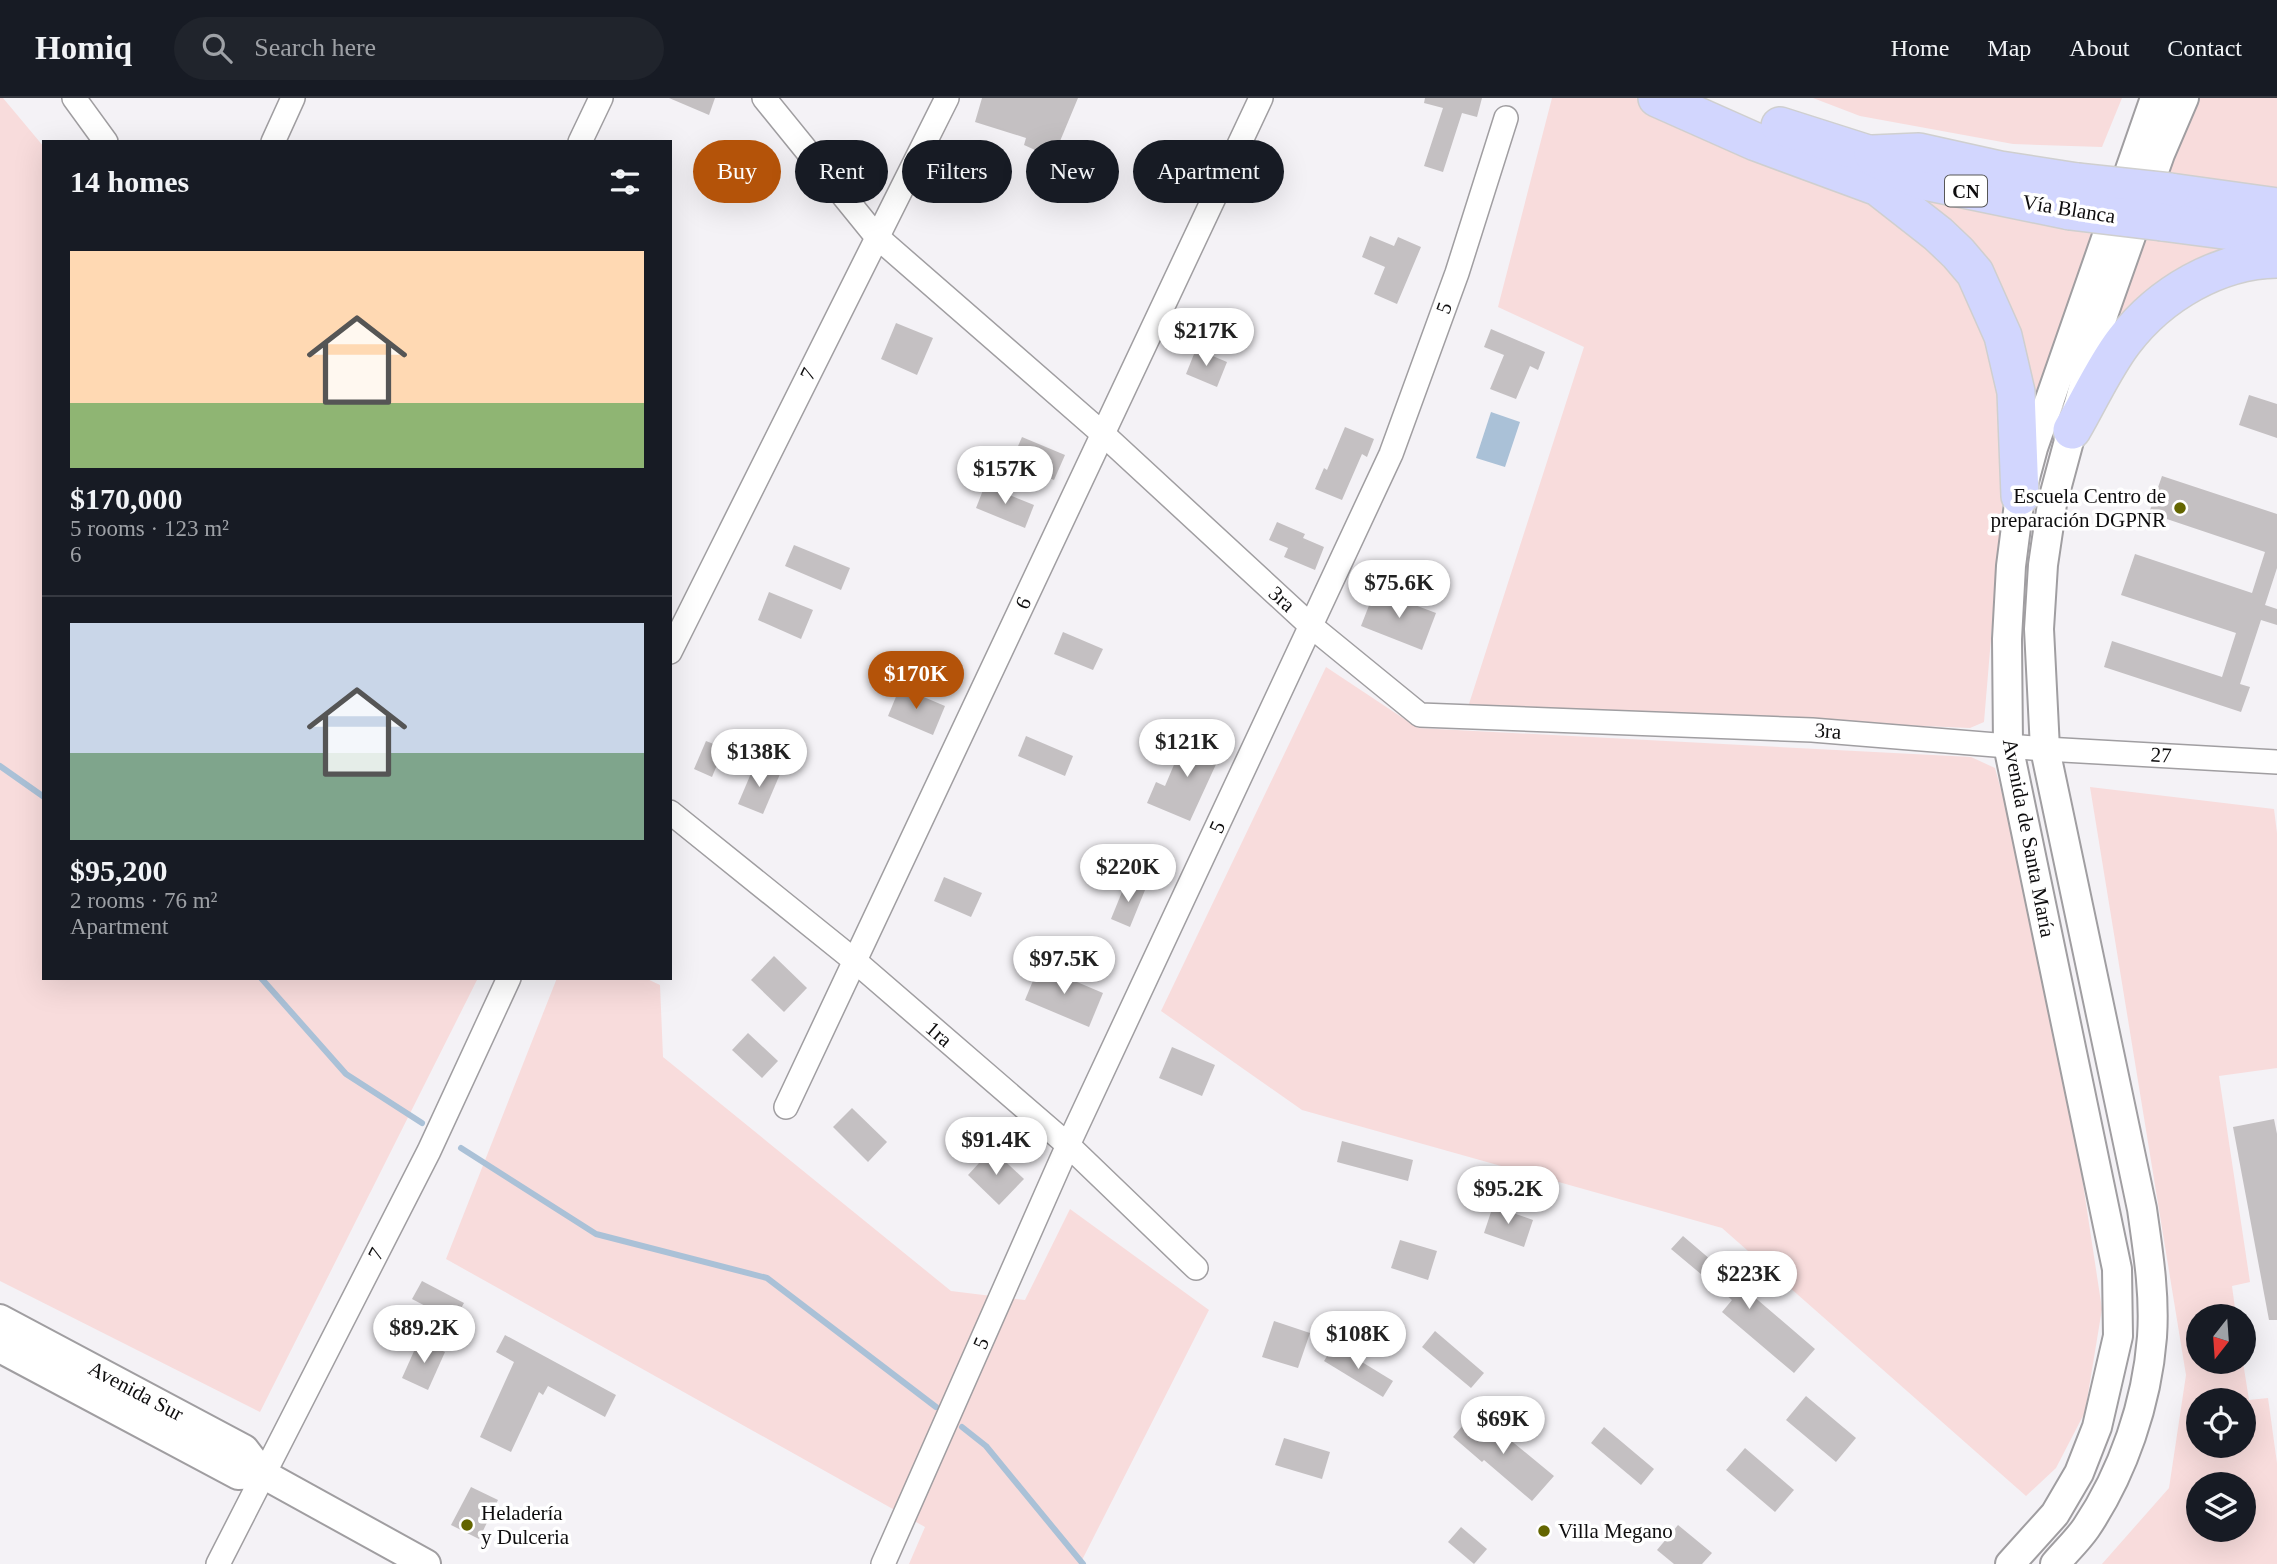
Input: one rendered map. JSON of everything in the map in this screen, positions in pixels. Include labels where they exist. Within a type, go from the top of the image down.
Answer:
[{"type":"highway","points":[[1657,98],[1756,142],[1878,187],[1908,209],[1958,253],[1975,273],[2003,337],[2016,392],[2020,496]]},
{"type":"highway","name":"Vía Blanca","points":[[1711,98],[1770,123],[1868,154],[1919,152],[2000,170],[2073,196],[2166,207],[2277,207]]},
{"type":"highway","name":"Vía Blanca","points":[[2166,207],[2277,237]]},
{"type":"highway","points":[[2072,430],[2123,342],[2145,317],[2169,296],[2212,272],[2234,264],[2255,259],[2277,259]]},
{"type":"street","points":[[74,98],[105,140]]},
{"type":"street","points":[[274,140],[293,98]]},
{"type":"street","points":[[581,140],[601,98]]},
{"type":"street","name":"3ra","points":[[764,98],[876,236],[1102,435],[1311,626],[1420,715],[1812,730],[2045,748]]},
{"type":"street","name":"7","points":[[672,648],[947,98]]},
{"type":"street","name":"6","points":[[786,1107],[1261,98]]},
{"type":"street","name":"Avenida de Santa María","points":[[2010,1564],[2055,1514],[2079,1473],[2097,1427],[2118,1336],[2117,1269],[2008,745],[2007,639],[2011,566],[2020,496],[2038,435],[2155,98]]},
{"type":"street","name":"Avenida de Santa María","points":[[2055,1564],[2085,1529],[2111,1486],[2146,1386],[2152,1336],[2151,1272],[2142,1209],[2045,748],[2039,629],[2043,565],[2052,504],[2102,318],[2160,153],[2184,98]]},
{"type":"street","name":"5","points":[[883,1564],[1068,1145],[1391,454],[1457,273],[1506,118]]},
{"type":"street","name":"27","points":[[2045,748],[2277,762]]},
{"type":"street","name":"1ra","points":[[672,814],[855,961],[1068,1145],[1196,1268]]},
{"type":"street","name":"7","points":[[218,1564],[429,1151],[508,980]]},
{"type":"street","name":"Avenida Sur","points":[[0,1319],[244,1449],[263,1474],[426,1564]]},
{"type":"street","name":"Avenida Sur","points":[[0,1348],[238,1475],[263,1474]]},
{"type":"shaded area","points":[[0,98],[3,98],[42,145],[42,980],[477,980],[260,1412],[0,1281]]},
{"type":"shaded area","points":[[1552,98],[1636,98],[1668,117],[1872,199],[1934,249],[1974,298],[2001,364],[2005,472],[1984,722],[1970,728],[1468,707],[1584,347],[1498,307]]},
{"type":"shaded area","points":[[1813,98],[2122,98],[2102,147],[2013,144],[1860,116]]},
{"type":"shaded area","points":[[2198,98],[2277,98],[2277,193],[2167,181],[2193,105]]},
{"type":"shaded area","points":[[1891,183],[2099,226],[2031,445],[2014,334]]},
{"type":"shaded area","points":[[2141,234],[2255,249],[2095,364]]},
{"type":"shaded area","points":[[1326,667],[1418,728],[1971,757],[1995,768],[2073,1118],[2102,1309],[2085,1412],[2056,1468],[2026,1496],[1722,1228],[1302,1110],[1161,1011]]},
{"type":"shaded area","points":[[2090,787],[2274,809],[2277,833],[2277,1068],[2219,1076],[2250,1282],[2232,1286],[2234,1304],[2186,1304],[2186,1374],[2245,1374],[2247,1388],[2186,1388],[2186,1458],[2256,1458],[2256,1399],[2268,1398],[2277,1463],[2277,1564],[2102,1564],[2169,1488],[2186,1375]]},
{"type":"shaded area","points":[[556,980],[649,980],[660,985],[663,1057],[951,1291],[1025,1300],[1070,1209],[1209,1310],[1080,1564],[909,1564],[925,1527],[446,1259]]},
{"type":"water","points":[[1491,412],[1520,422],[1505,467],[1476,458]]},
{"type":"building","points":[[669,98],[715,98],[709,115]]},
{"type":"building","points":[[982,98],[1078,98],[1060,140],[1026,140],[1026,146],[1024,145],[1026,138],[975,122]]},
{"type":"building","points":[[1425,98],[1482,98],[1477,117],[1462,113],[1443,172],[1424,166],[1443,108],[1424,103]]},
{"type":"building","points":[[1370,236],[1394,246],[1398,237],[1421,247],[1397,304],[1374,294],[1385,267],[1362,257]]},
{"type":"building","points":[[896,323],[933,338],[917,375],[881,359]]},
{"type":"building","points":[[1491,329],[1545,352],[1538,370],[1530,366],[1516,399],[1490,389],[1504,355],[1484,347]]},
{"type":"building","points":[[1196,349],[1227,362],[1217,387],[1186,374]]},
{"type":"building","points":[[2249,395],[2277,404],[2277,438],[2239,425]]},
{"type":"building","points":[[1345,427],[1374,439],[1367,457],[1362,454],[1342,500],[1315,489],[1324,468],[1327,470]]},
{"type":"building","points":[[1022,437],[1065,455],[1054,480],[1011,462]]},
{"type":"building","points":[[2162,476],[2277,514],[2277,568],[2265,605],[2277,609],[2277,625],[2261,620],[2240,684],[2250,687],[2241,712],[2104,667],[2112,641],[2222,677],[2236,633],[2121,595],[2135,554],[2252,593],[2265,552],[2149,513]]},
{"type":"building","points":[[985,485],[1034,505],[1025,528],[976,508]]},
{"type":"building","points":[[1277,522],[1305,534],[1303,538],[1324,547],[1315,570],[1284,557],[1288,548],[1269,540]]},
{"type":"building","points":[[794,545],[850,568],[841,590],[785,566]]},
{"type":"building","points":[[1375,590],[1436,613],[1422,650],[1361,626]]},
{"type":"building","points":[[769,592],[813,610],[801,639],[758,620]]},
{"type":"building","points":[[1063,632],[1103,649],[1093,670],[1054,654]]},
{"type":"building","points":[[900,687],[945,706],[933,735],[888,716]]},
{"type":"building","points":[[1187,734],[1223,749],[1190,821],[1147,803],[1156,782],[1165,786]]},
{"type":"building","points":[[1026,736],[1073,756],[1065,776],[1018,756]]},
{"type":"building","points":[[706,741],[724,748],[712,777],[694,769]]},
{"type":"building","points":[[755,764],[780,774],[763,814],[738,804]]},
{"type":"building","points":[[944,877],[982,893],[971,917],[934,901]]},
{"type":"building","points":[[1126,882],[1145,890],[1130,927],[1111,919]]},
{"type":"building","points":[[774,956],[807,988],[784,1012],[751,980]]},
{"type":"building","points":[[1039,966],[1103,993],[1089,1027],[1025,1000]]},
{"type":"building","points":[[748,1033],[778,1061],[762,1078],[732,1050]]},
{"type":"building","points":[[1172,1047],[1215,1065],[1202,1096],[1159,1078]]},
{"type":"building","points":[[852,1108],[887,1142],[868,1162],[833,1127]]},
{"type":"building","points":[[2274,1119],[2277,1134],[2277,1320],[2269,1320],[2233,1127]]},
{"type":"building","points":[[1342,1141],[1413,1160],[1408,1181],[1337,1162]]},
{"type":"building","points":[[992,1149],[1024,1179],[999,1205],[968,1175]]},
{"type":"building","points":[[1493,1206],[1533,1220],[1524,1247],[1484,1233]]},
{"type":"building","points":[[1683,1236],[1815,1349],[1794,1373],[1722,1312],[1732,1300],[1671,1249]]},
{"type":"building","points":[[1400,1240],[1437,1251],[1428,1280],[1391,1268]]},
{"type":"building","points":[[422,1281],[464,1303],[454,1321],[412,1299]]},
{"type":"building","points":[[1274,1321],[1310,1333],[1298,1368],[1262,1357]]},
{"type":"building","points":[[1435,1331],[1484,1373],[1471,1388],[1422,1347]]},
{"type":"building","points":[[505,1335],[616,1395],[605,1417],[548,1386],[543,1395],[539,1392],[511,1452],[480,1437],[514,1362],[496,1352]]},
{"type":"building","points":[[419,1340],[445,1352],[428,1390],[402,1378]]},
{"type":"building","points":[[1334,1345],[1393,1381],[1383,1397],[1324,1361]]},
{"type":"building","points":[[1806,1396],[1856,1438],[1836,1462],[1786,1420]]},
{"type":"building","points":[[1475,1411],[1554,1476],[1532,1501],[1453,1437]]},
{"type":"building","points":[[1604,1427],[1654,1469],[1641,1485],[1591,1443]]},
{"type":"building","points":[[1284,1438],[1330,1452],[1322,1479],[1275,1465]]},
{"type":"building","points":[[1745,1448],[1794,1490],[1775,1512],[1726,1470]]},
{"type":"building","points":[[471,1487],[498,1500],[479,1539],[451,1525]]},
{"type":"building","points":[[1678,1525],[1712,1553],[1702,1564],[1674,1564],[1657,1550]]},
{"type":"building","points":[[1461,1527],[1487,1549],[1474,1564],[1448,1542]]},
{"type":"waterway","points":[[0,766],[42,796]]},
{"type":"waterway","points":[[263,980],[346,1074],[422,1123]]},
{"type":"waterway","points":[[461,1148],[596,1234],[767,1278],[936,1407]]},
{"type":"waterway","points":[[962,1427],[986,1446],[1083,1564]]},
{"type":"place","name":"Escuela Centro de preparación DGPNR","points":[[2180,508]]},
{"type":"place","name":"Heladería y Dulceria","points":[[467,1525]]},
{"type":"place","name":"Villa Megano","points":[[1544,1531]]}]
